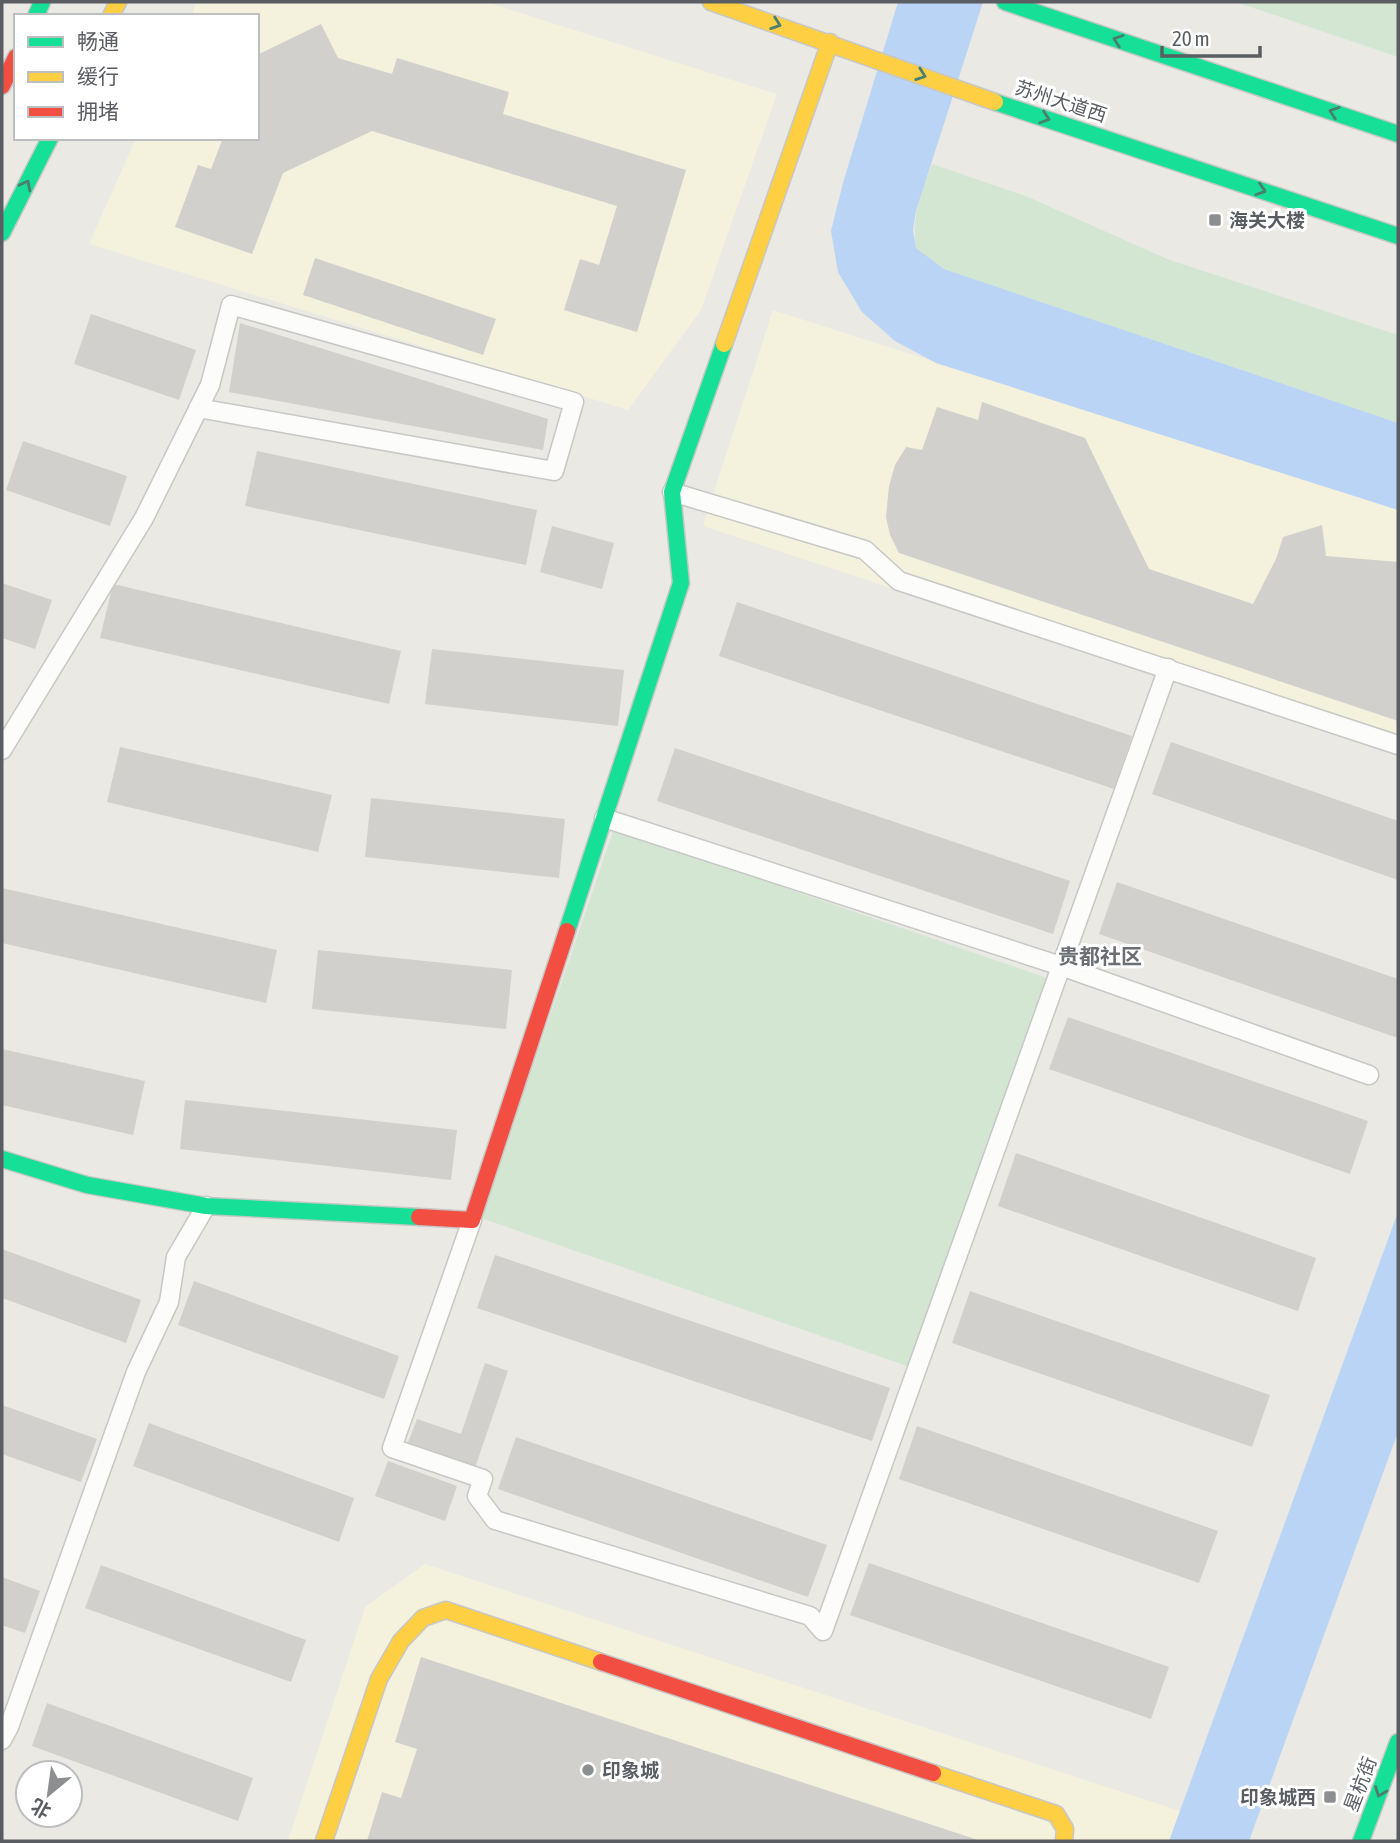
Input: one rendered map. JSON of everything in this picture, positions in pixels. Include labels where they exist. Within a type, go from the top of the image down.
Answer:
[{"type":"street","name":"苏州大道西","points":[[711,2],[981,97],[1398,236]]},
{"type":"street","points":[[1005,2],[1398,134]]},
{"type":"street","points":[[2,1159],[87,1185],[206,1206],[472,1220],[681,583],[672,492],[830,42]]},
{"type":"street","points":[[2,86],[14,61]]},
{"type":"street","points":[[2,233],[50,140]]},
{"type":"street","points":[[324,1841],[379,1679],[401,1640],[423,1618],[446,1610],[1056,1814],[1065,1829],[1065,1841]]},
{"type":"street","name":"星杭街","points":[[1361,1841],[1398,1742]]},
{"type":"lane","points":[[2,750],[144,518],[198,408],[210,385],[231,305],[574,402],[554,471],[198,408]]},
{"type":"lane","points":[[672,492],[865,550],[899,581],[1398,745]]},
{"type":"lane","points":[[472,1220],[392,1448],[483,1479],[477,1496],[495,1520],[810,1616],[823,1631],[1168,668]]},
{"type":"lane","points":[[604,818],[1061,965],[1369,1075]]},
{"type":"lane","points":[[2,1740],[9,1727],[136,1371],[169,1302],[176,1257],[206,1206]]},
{"type":"shaded area","points":[[197,2],[486,2],[777,94],[701,310],[628,410],[89,244],[135,140],[259,140],[259,14],[192,14]]},
{"type":"shaded area","points":[[773,310],[1398,510],[1398,755],[703,526]]},
{"type":"shaded area","name":"印象城","points":[[425,1564],[1180,1811],[1169,1841],[288,1841],[365,1607]]},
{"type":"green space","points":[[1236,2],[1398,2],[1398,57]]},
{"type":"green space","points":[[932,164],[1028,197],[1167,259],[1398,335],[1398,423],[944,269],[916,248],[916,215]]},
{"type":"green space","points":[[614,829],[1047,978],[913,1368],[481,1218]]},
{"type":"water","points":[[898,2],[983,2],[916,211],[913,230],[916,248],[944,269],[1398,423],[1398,510],[936,363],[895,341],[862,312],[838,272],[831,231]]},
{"type":"water","points":[[1398,1212],[1398,1432],[1249,1841],[1169,1841]]},
{"type":"building","points":[[321,24],[338,58],[392,74],[397,58],[509,92],[503,114],[686,170],[637,332],[564,310],[580,259],[599,265],[617,206],[372,131],[283,173],[252,254],[175,227],[198,165],[211,169],[222,140],[259,140],[259,54]]},
{"type":"building","points":[[315,258],[496,319],[483,355],[303,295]]},
{"type":"building","points":[[91,314],[196,350],[179,400],[74,364]]},
{"type":"building","points":[[240,323],[548,419],[543,450],[229,392]]},
{"type":"building","points":[[982,402],[1085,438],[1149,569],[1253,604],[1276,559],[1283,537],[1322,525],[1326,556],[1398,562],[1398,721],[899,553],[890,535],[886,517],[889,486],[895,465],[906,447],[922,450],[937,407],[978,420]]},
{"type":"building","points":[[23,441],[127,476],[110,526],[6,490]]},
{"type":"building","points":[[257,451],[537,510],[526,565],[245,506]]},
{"type":"building","points":[[552,526],[614,543],[602,589],[540,572]]},
{"type":"building","points":[[2,583],[52,600],[35,649],[2,638]]},
{"type":"building","points":[[113,584],[401,651],[389,704],[100,638]]},
{"type":"building","points":[[737,602],[1132,736],[1114,789],[719,656]]},
{"type":"building","points":[[432,649],[624,670],[618,726],[425,704]]},
{"type":"building","points":[[1171,742],[1398,821],[1398,880],[1152,794]]},
{"type":"building","points":[[120,747],[332,795],[318,852],[107,802]]},
{"type":"building","points":[[675,748],[1070,881],[1053,934],[657,801]]},
{"type":"building","points":[[371,798],[565,819],[559,878],[365,857]]},
{"type":"building","points":[[1117,882],[1398,979],[1398,1038],[1099,934]]},
{"type":"building","points":[[2,888],[277,950],[266,1003],[2,943]]},
{"type":"building","points":[[318,950],[512,970],[506,1029],[312,1009]]},
{"type":"building","points":[[1068,1017],[1368,1121],[1350,1174],[1049,1069]]},
{"type":"building","points":[[2,1049],[145,1081],[133,1135],[2,1105]]},
{"type":"building","points":[[185,1100],[457,1130],[451,1180],[180,1149]]},
{"type":"building","points":[[1016,1153],[1316,1258],[1298,1311],[998,1206]]},
{"type":"building","points":[[2,1249],[141,1300],[126,1343],[2,1298]]},
{"type":"building","points":[[495,1255],[890,1388],[872,1441],[477,1308]]},
{"type":"building","points":[[194,1281],[399,1356],[384,1399],[178,1325]]},
{"type":"building","points":[[970,1291],[1270,1395],[1252,1447],[952,1343]]},
{"type":"building","points":[[485,1363],[508,1371],[475,1468],[407,1445],[417,1419],[461,1434]]},
{"type":"building","points":[[2,1405],[97,1439],[81,1482],[2,1454]]},
{"type":"building","points":[[149,1423],[354,1498],[339,1542],[133,1466]]},
{"type":"building","points":[[917,1426],[1218,1531],[1199,1583],[899,1479]]},
{"type":"building","points":[[516,1437],[827,1545],[808,1597],[498,1489]]},
{"type":"building","points":[[388,1461],[457,1486],[445,1521],[375,1496]]},
{"type":"building","points":[[869,1563],[1169,1667],[1151,1719],[850,1615]]},
{"type":"building","points":[[101,1565],[306,1640],[291,1682],[85,1608]]},
{"type":"building","points":[[2,1577],[40,1591],[25,1633],[2,1625]]},
{"type":"building","name":"印象城","points":[[421,1657],[981,1841],[367,1841],[382,1792],[401,1798],[417,1749],[395,1742]]},
{"type":"building","points":[[47,1703],[253,1778],[238,1821],[84,1765],[84,1759],[68,1759],[32,1746]]},
{"type":"traffic: fast","points":[[37,14],[42,2]]},
{"type":"traffic: fast","points":[[1005,2],[1398,134]]},
{"type":"traffic: fast","points":[[995,102],[1398,236]]},
{"type":"traffic: fast","points":[[2,233],[49,140]]},
{"type":"traffic: fast","points":[[567,931],[681,583],[672,492],[724,344]]},
{"type":"traffic: fast","points":[[2,1159],[87,1185],[206,1206],[419,1217]]},
{"type":"traffic: fast","points":[[1361,1841],[1398,1742]]},
{"type":"traffic: slow","points":[[112,14],[118,2]]},
{"type":"traffic: slow","points":[[711,2],[995,102]]},
{"type":"traffic: slow","points":[[724,344],[830,42]]},
{"type":"traffic: slow","points":[[324,1841],[379,1679],[401,1641],[423,1618],[446,1610],[601,1662]]},
{"type":"traffic: slow","points":[[933,1773],[1056,1814],[1065,1829],[1064,1841]]},
{"type":"traffic: jam","points":[[2,86],[14,61]]},
{"type":"traffic: jam","points":[[419,1217],[472,1220],[567,931]]},
{"type":"traffic: jam","points":[[601,1662],[933,1773]]},
{"type":"place","name":"海关大楼","points":[[1215,220]]},
{"type":"place","name":"印象城","points":[[588,1770]]},
{"type":"place","name":"印象城西","points":[[1330,1797]]},
{"type":"district","name":"贵都社区","points":[[1100,957]]}]
